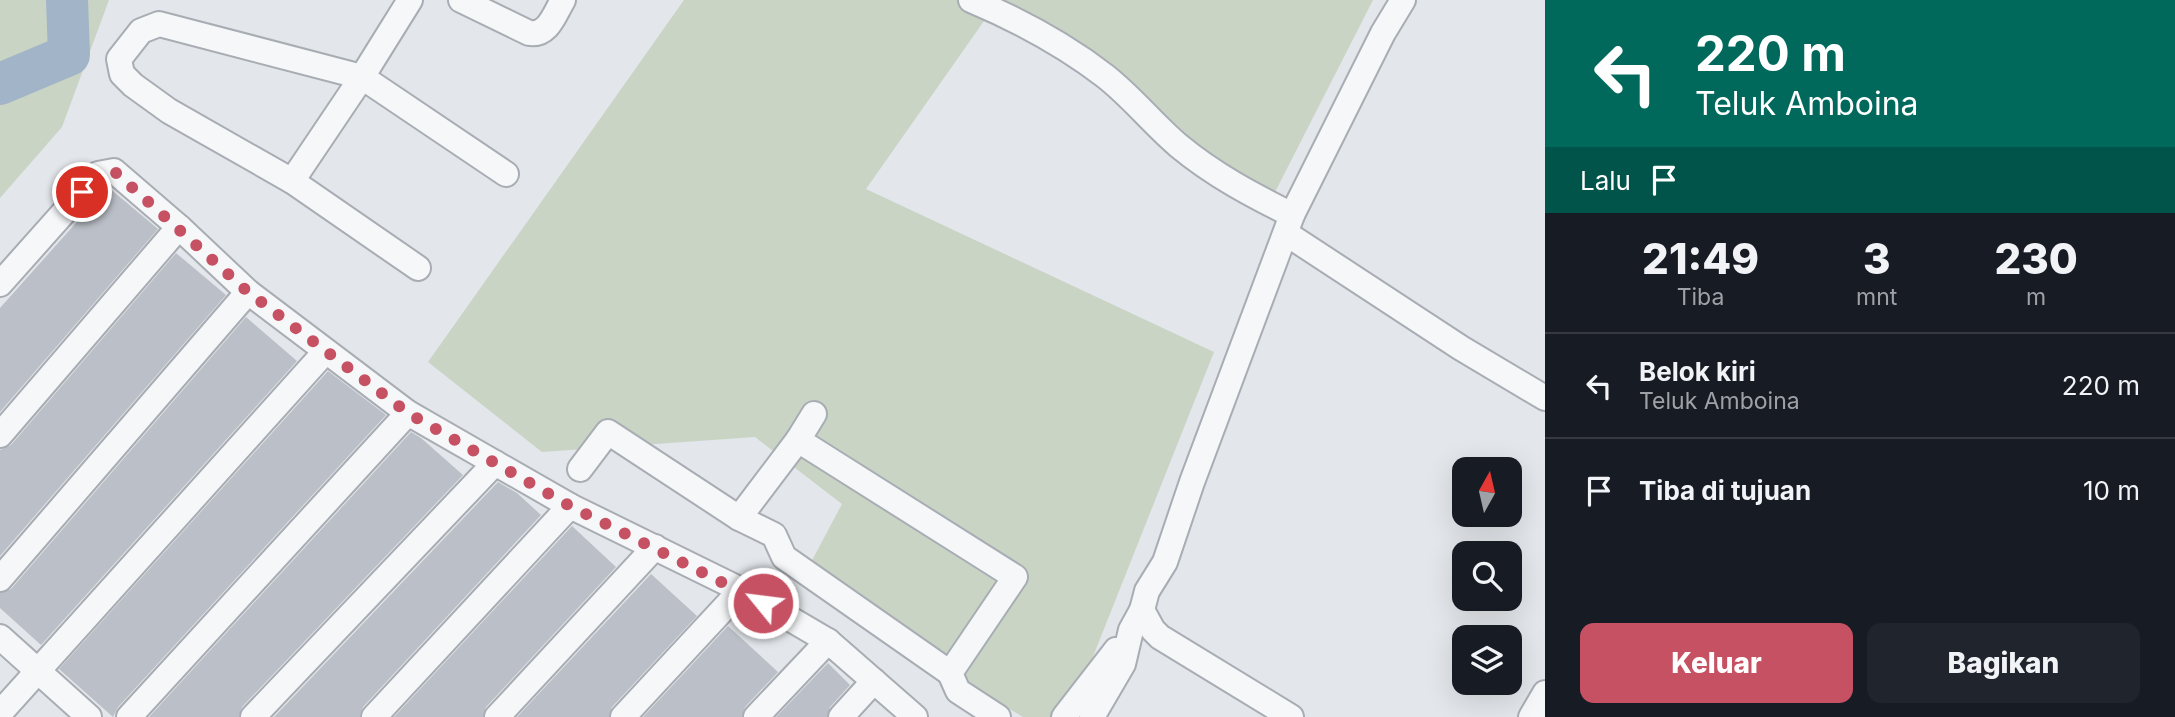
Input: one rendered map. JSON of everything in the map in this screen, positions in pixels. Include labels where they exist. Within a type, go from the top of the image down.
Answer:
[{"type":"street","points":[[292,181],[410,0]]},
{"type":"street","points":[[461,0],[529,33],[538,34],[544,32],[563,0]]},
{"type":"street","points":[[971,0],[1014,18],[1105,76],[1205,167],[1461,348],[1545,398]]},
{"type":"street","points":[[1092,717],[1122,664],[1147,591],[1165,562],[1192,482],[1289,225],[1383,33],[1403,0]]},
{"type":"street","points":[[418,268],[292,181],[169,111],[122,74],[119,59],[141,31],[159,23],[362,77],[506,174]]},
{"type":"street","points":[[0,284],[98,174],[114,171],[248,292],[408,413],[570,506],[741,590],[828,641],[915,717]]},
{"type":"street","points":[[0,435],[179,227]]},
{"type":"street","points":[[0,579],[248,292]]},
{"type":"street","points":[[0,713],[325,352]]},
{"type":"street","points":[[129,717],[408,413]]},
{"type":"street","points":[[739,518],[814,414]]},
{"type":"street","points":[[580,469],[608,432],[739,518],[774,535],[783,557],[950,673],[958,691],[998,717]]},
{"type":"street","points":[[797,440],[1015,577],[950,673]]},
{"type":"street","points":[[253,717],[495,463]]},
{"type":"street","points":[[374,717],[570,506]]},
{"type":"street","points":[[497,717],[655,548]]},
{"type":"street","points":[[623,717],[741,590]]},
{"type":"street","points":[[1064,717],[1136,620]]},
{"type":"street","points":[[1136,620],[1290,717]]},
{"type":"street","points":[[0,637],[89,717]]},
{"type":"street","points":[[756,717],[828,641]]},
{"type":"street","points":[[841,717],[874,681]]},
{"type":"street","points":[[1531,717],[1545,693]]},
{"type":"green space","points":[[0,0],[109,0],[62,127],[0,198]]},
{"type":"green space","points":[[684,0],[1373,0],[1272,198],[991,11],[866,189],[1214,352],[1069,717],[1023,717],[800,583],[842,504],[755,437],[542,452],[428,362]]},
{"type":"building","points":[[108,187],[158,229],[0,412],[0,308]]},
{"type":"building","points":[[176,253],[226,295],[0,556],[0,450],[11,445]]},
{"type":"building","points":[[246,317],[297,361],[41,645],[0,608],[0,593],[11,589]]},
{"type":"building","points":[[328,371],[386,415],[118,707],[113,717],[59,669]]},
{"type":"building","points":[[411,432],[463,475],[242,707],[239,717],[149,717]]},
{"type":"building","points":[[498,482],[517,493],[541,515],[363,707],[360,717],[274,717]]},
{"type":"building","points":[[572,526],[616,567],[486,707],[483,717],[394,717]]},
{"type":"building","points":[[651,574],[697,616],[612,707],[609,717],[517,717]]},
{"type":"building","points":[[728,626],[778,672],[745,707],[742,717],[643,717]]},
{"type":"building","points":[[828,663],[850,685],[830,707],[827,717],[776,717]]},
{"type":"waterway","points":[[0,84],[69,55],[67,0]]},
{"type":"route","points":[[82,192],[98,174],[114,171],[248,292],[408,413],[570,506],[763,603]]}]
